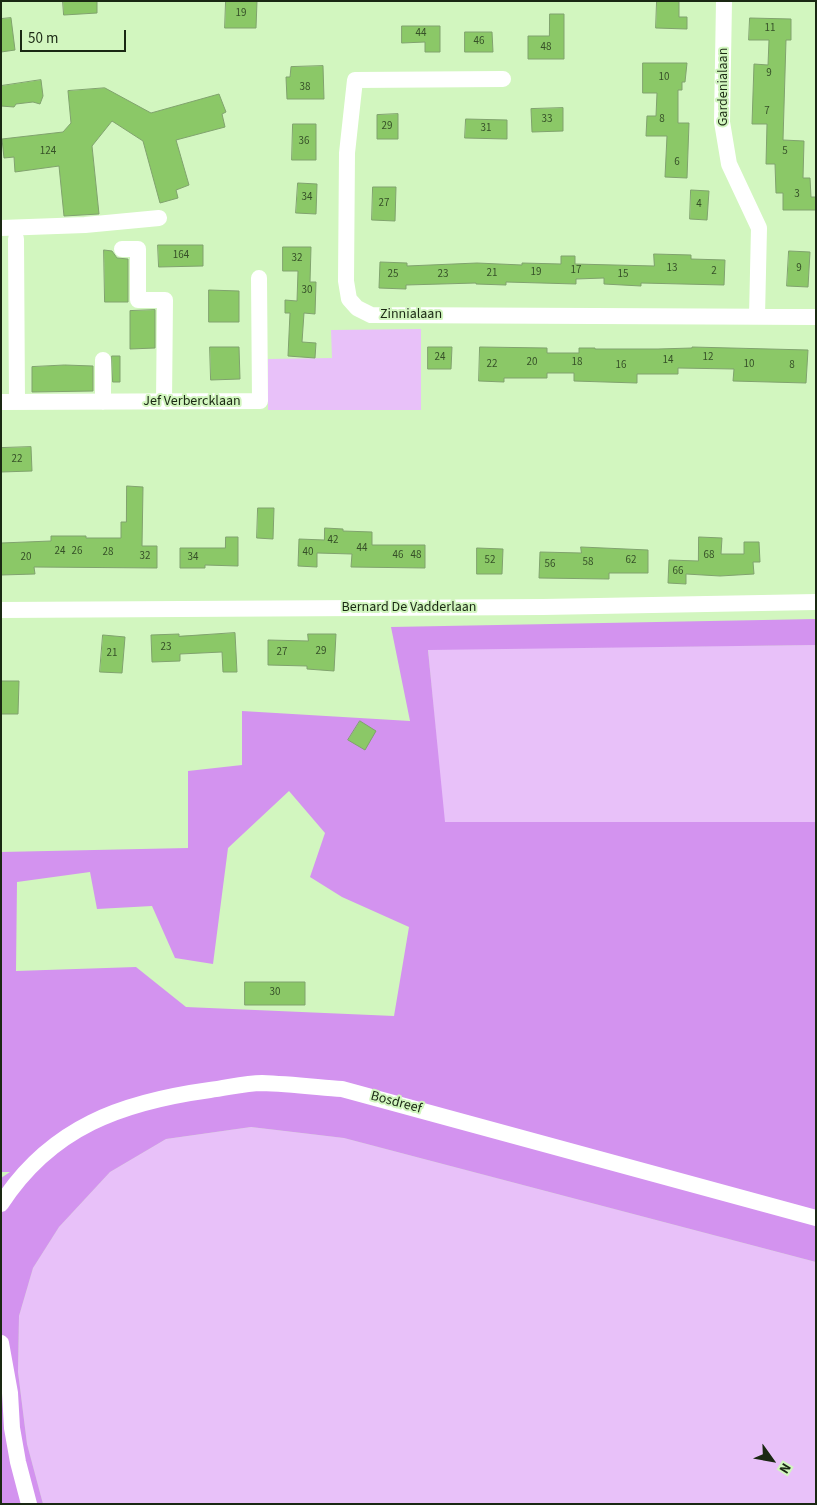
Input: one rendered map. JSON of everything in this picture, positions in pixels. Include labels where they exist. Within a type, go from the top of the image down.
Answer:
[{"type":"street","name":"Gardenialaan","points":[[724,1],[722,122],[730,164],[759,228],[757,316]]},
{"type":"street","name":"Zinnialaan","points":[[503,78],[355,80],[347,153],[345,236],[346,281],[350,300],[357,308],[371,315],[816,317]]},
{"type":"street","points":[[1,228],[85,225],[159,218]]},
{"type":"street","points":[[9,402],[16,239]]},
{"type":"street","points":[[122,249],[138,249],[138,300],[165,300],[164,402]]},
{"type":"street","name":"Jef Verbercklaan","points":[[9,402],[260,401],[259,278]]},
{"type":"street","points":[[103,360],[103,402]]},
{"type":"street","name":"Bernard De Vadderlaan","points":[[1,610],[543,607],[816,602]]},
{"type":"street","name":"Bosdreef","points":[[1,1204],[12,1187],[37,1158],[68,1134],[102,1117],[138,1105],[184,1094],[261,1083],[342,1089],[816,1218]]},
{"type":"street","points":[[1,1344],[10,1393],[12,1428],[18,1462],[29,1504]]},
{"type":"shaded area","points":[[421,329],[421,410],[268,410],[268,359],[332,358],[331,330]]},
{"type":"shaded area","points":[[816,619],[816,645],[428,650],[445,822],[816,822],[816,1262],[344,1138],[251,1127],[166,1139],[110,1172],[59,1227],[33,1268],[19,1316],[18,1372],[27,1444],[43,1504],[1,1504],[1,1178],[10,1172],[1,1172],[1,852],[188,848],[188,771],[242,765],[242,711],[410,721],[391,627]],"holes":[[[289,791],[325,833],[310,877],[342,897],[409,927],[394,1016],[186,1007],[136,967],[16,971],[17,882],[90,872],[97,909],[152,906],[175,958],[213,964],[228,848]]]},
{"type":"shaded area","points":[[816,645],[816,822],[444,822],[428,649]]},
{"type":"shaded area","points":[[251,1127],[344,1138],[816,1262],[816,1504],[43,1504],[27,1444],[18,1372],[19,1316],[33,1268],[59,1227],[110,1172],[166,1139]]},
{"type":"building","points":[[63,1],[97,1],[97,13],[64,15]]},
{"type":"building","points":[[226,1],[257,1],[256,28],[225,28]]},
{"type":"building","points":[[657,1],[679,1],[679,17],[687,17],[687,29],[656,28]]},
{"type":"building","points":[[550,14],[564,14],[564,59],[528,59],[528,36],[549,36]]},
{"type":"building","points":[[11,18],[15,50],[1,52],[1,19]]},
{"type":"building","points":[[750,18],[791,19],[791,40],[786,40],[783,140],[804,141],[803,178],[810,178],[811,197],[816,197],[816,210],[783,210],[783,193],[776,193],[775,164],[766,164],[767,124],[752,124],[754,64],[768,65],[769,40],[749,40]]},
{"type":"building","points":[[402,26],[440,26],[440,52],[425,52],[425,42],[402,43]]},
{"type":"building","points":[[465,32],[492,32],[493,52],[465,52]]},
{"type":"building","points":[[643,63],[687,63],[685,82],[682,82],[682,90],[678,90],[678,123],[689,123],[687,178],[665,177],[667,136],[646,136],[647,116],[656,116],[657,93],[643,93]]},
{"type":"building","points":[[323,66],[324,99],[287,99],[286,77],[290,77],[291,67]]},
{"type":"building","points":[[41,80],[43,96],[40,104],[33,102],[16,104],[14,107],[1,106],[1,86]]},
{"type":"building","points":[[105,88],[151,113],[219,94],[226,112],[222,114],[225,127],[176,140],[189,185],[176,190],[178,198],[160,203],[143,141],[112,121],[92,146],[99,214],[64,216],[59,166],[15,172],[14,157],[4,158],[2,139],[63,132],[71,123],[68,91]]},
{"type":"building","points":[[563,108],[563,131],[532,132],[531,109]]},
{"type":"building","points":[[398,114],[398,139],[377,139],[377,115]]},
{"type":"building","points":[[466,119],[507,120],[507,139],[465,138]]},
{"type":"building","points":[[293,124],[316,124],[316,160],[292,160]]},
{"type":"building","points":[[298,183],[317,184],[316,214],[296,213]]},
{"type":"building","points":[[373,187],[396,187],[395,221],[372,220]]},
{"type":"building","points":[[691,190],[709,191],[707,220],[690,219]]},
{"type":"building","points":[[158,245],[203,245],[203,266],[159,267]]},
{"type":"building","points":[[283,247],[311,247],[310,282],[316,282],[315,314],[304,313],[302,342],[316,343],[315,358],[288,356],[290,313],[285,313],[285,300],[297,301],[298,271],[283,271]]},
{"type":"building","points":[[104,250],[112,251],[117,258],[128,259],[128,302],[105,302]]},
{"type":"building","points":[[789,251],[810,252],[808,287],[787,286]]},
{"type":"building","points":[[654,254],[691,255],[691,259],[725,260],[724,285],[641,283],[641,286],[604,284],[604,278],[576,279],[576,284],[506,282],[506,285],[476,283],[406,285],[406,289],[379,288],[380,262],[407,263],[407,266],[477,263],[561,264],[561,256],[575,256],[575,264],[654,266]]},
{"type":"building","points":[[209,290],[239,291],[239,322],[209,322]]},
{"type":"building","points":[[155,310],[155,348],[130,349],[130,311]]},
{"type":"building","points":[[210,347],[239,347],[240,379],[211,380]]},
{"type":"building","points":[[428,347],[452,347],[451,369],[428,369]]},
{"type":"building","points":[[480,347],[547,348],[547,353],[579,353],[579,348],[658,349],[692,347],[808,350],[806,383],[733,381],[734,369],[678,368],[678,374],[637,374],[637,383],[574,381],[574,373],[547,373],[547,378],[504,378],[504,382],[479,381]]},
{"type":"building","points":[[112,356],[120,356],[120,382],[113,382]]},
{"type":"building","points":[[93,366],[93,391],[32,392],[32,367]]},
{"type":"building","points":[[31,447],[32,471],[1,472],[1,448]]},
{"type":"building","points":[[127,486],[143,487],[142,546],[157,546],[157,568],[34,567],[35,574],[1,575],[1,543],[51,541],[51,536],[121,538],[121,522],[126,522]]},
{"type":"building","points":[[258,508],[274,508],[273,539],[257,538]]},
{"type":"building","points":[[325,528],[372,532],[372,545],[425,545],[425,568],[351,567],[352,554],[317,553],[317,567],[298,566],[299,539],[324,540]]},
{"type":"building","points":[[226,537],[238,537],[238,566],[205,565],[205,568],[180,568],[180,548],[225,548]]},
{"type":"building","points":[[699,537],[722,538],[721,554],[744,554],[744,542],[759,542],[760,562],[753,562],[754,574],[720,576],[686,574],[686,584],[668,583],[669,560],[698,561]]},
{"type":"building","points":[[581,547],[648,550],[648,573],[609,573],[609,579],[539,578],[540,552],[581,553]]},
{"type":"building","points":[[477,548],[503,549],[502,574],[477,574]]},
{"type":"building","points":[[235,633],[237,672],[223,672],[222,652],[180,654],[180,661],[152,662],[151,635],[179,634],[179,636]]},
{"type":"building","points":[[308,634],[336,634],[334,671],[307,669],[307,666],[268,665],[268,640],[308,641]]},
{"type":"building","points":[[103,635],[125,637],[122,673],[100,672]]},
{"type":"building","points":[[1,681],[19,681],[18,714],[1,714]]},
{"type":"building","points":[[360,721],[376,731],[365,750],[348,740]]},
{"type":"building","points":[[245,982],[305,982],[305,1005],[245,1005]]}]
